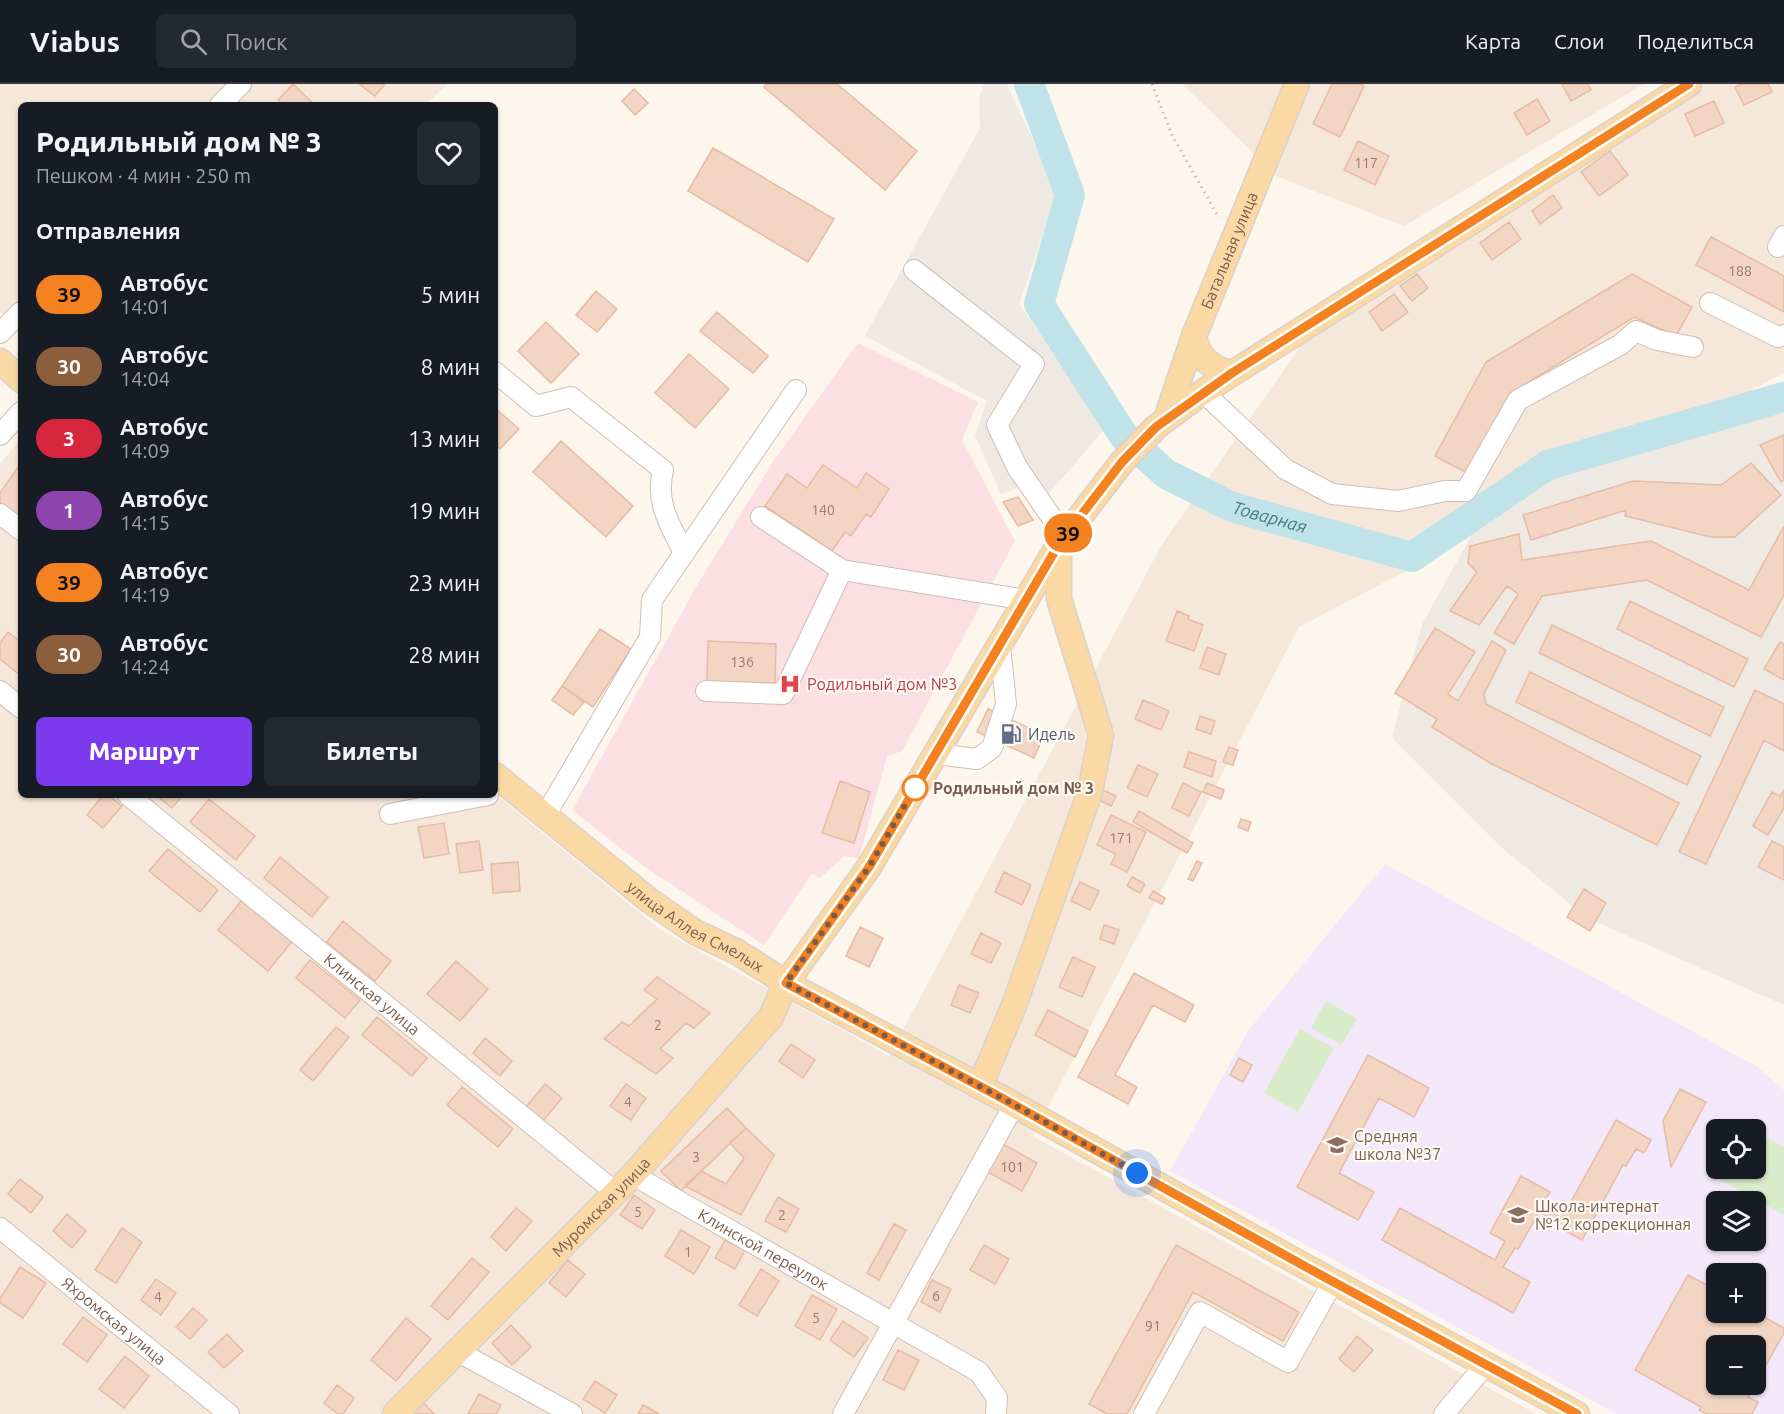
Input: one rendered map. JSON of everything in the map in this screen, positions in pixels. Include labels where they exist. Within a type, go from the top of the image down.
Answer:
[{"type":"main road","name":"Батальная улица","points":[[1161,423],[1297,84]]},
{"type":"main road","name":"Муромская улица","points":[[395,1414],[633,1175],[771,1017],[786,983],[869,867],[1062,541],[1122,462],[1161,423],[1203,392],[1689,84]]},
{"type":"main road","points":[[1194,336],[1196,348],[1201,356],[1218,370],[1232,373]]},
{"type":"main road","points":[[0,361],[18,377]]},
{"type":"main road","points":[[980,1086],[1013,1008],[1090,792],[1101,735],[1059,599],[1062,541]]},
{"type":"main road","points":[[1026,600],[1041,592],[1051,593],[1059,599]]},
{"type":"main road","name":"улица Аллея Смелых","points":[[501,786],[545,816],[650,901],[695,932],[737,952],[786,983],[980,1086],[1577,1414]]},
{"type":"street","points":[[223,102],[240,84]]},
{"type":"street","points":[[914,270],[1034,364],[997,425],[1017,467],[1062,541]]},
{"type":"street","points":[[1710,303],[1778,337],[1784,335]]},
{"type":"street","points":[[0,333],[18,315]]},
{"type":"street","points":[[1203,392],[1285,469],[1332,494],[1398,501],[1445,491],[1466,491],[1518,400],[1620,345],[1636,331],[1658,340],[1693,347]]},
{"type":"street","points":[[498,374],[537,406],[571,397],[663,470],[659,486],[662,507],[684,553]]},
{"type":"street","points":[[545,816],[650,637],[652,600],[796,390]]},
{"type":"street","points":[[2,430],[18,415]]},
{"type":"street","points":[[0,514],[18,528]]},
{"type":"street","points":[[761,517],[842,570],[1026,600]]},
{"type":"street","points":[[706,691],[783,694],[842,570]]},
{"type":"street","points":[[936,754],[977,759],[992,748],[1006,704],[1000,645]]},
{"type":"street","points":[[0,691],[18,706]]},
{"type":"street","name":"Клинская улица","points":[[132,798],[615,1192]]},
{"type":"street","points":[[390,814],[473,798]]},
{"type":"street","points":[[843,1414],[1014,1105]]},
{"type":"street","name":"Клинской переулок","points":[[633,1175],[979,1372],[997,1398],[996,1414]]},
{"type":"street","name":"Яхромская улица","points":[[0,1228],[229,1414]]},
{"type":"street","points":[[1144,1414],[1200,1312],[1288,1362],[1326,1294],[1335,1283]]},
{"type":"street","points":[[457,1351],[572,1414]]},
{"type":"street","points":[[1444,1414],[1486,1364]]},
{"type":"path","points":[[1152,84],[1172,135],[1220,220]]},
{"type":"shaded area","points":[[0,84],[447,84],[429,102],[18,102],[18,326],[0,312]]},
{"type":"shaded area","points":[[984,84],[1007,84],[1057,193],[1019,304],[1107,426],[1034,511],[1019,488],[1001,494],[975,436],[987,401],[865,336],[980,128],[979,99]]},
{"type":"shaded area","points":[[1182,84],[1644,84],[1404,226],[1278,177]]},
{"type":"shaded area","points":[[1701,84],[1784,84],[1784,373],[1299,627],[1033,1136],[1536,1414],[0,1414],[0,464],[18,442],[18,798],[498,796],[661,930],[889,1056],[1161,546],[1316,324]]},
{"type":"shaded area","name":"Родильный дом №3","points":[[858,343],[978,402],[962,440],[1015,541],[902,751],[887,756],[859,859],[844,856],[819,879],[812,873],[764,945],[642,865],[572,810],[696,587],[774,460]]},
{"type":"shaded area","points":[[1784,381],[1784,1005],[1587,918],[1502,848],[1392,738],[1422,624],[1493,497]]},
{"type":"shaded area","points":[[1385,864],[1756,1066],[1784,1090],[1784,1414],[1617,1414],[1170,1171],[1248,1031]]},
{"type":"green space","points":[[1326,1001],[1357,1019],[1341,1045],[1311,1028]]},
{"type":"green space","points":[[1300,1029],[1334,1048],[1298,1112],[1264,1093]]},
{"type":"green space","points":[[1766,1137],[1784,1147],[1784,1215],[1766,1205],[1766,1191],[1741,1191],[1719,1179],[1766,1179]]},
{"type":"building","points":[[293,84],[312,102],[280,102],[278,100]]},
{"type":"building","points":[[359,84],[385,84],[375,96]]},
{"type":"building","points":[[766,84],[837,84],[917,151],[885,190],[764,87]]},
{"type":"building","points":[[1332,84],[1364,86],[1340,137],[1313,124]]},
{"type":"building","points":[[1562,84],[1588,84],[1591,90],[1571,101]]},
{"type":"building","points":[[1741,84],[1768,84],[1772,92],[1744,105],[1735,87]]},
{"type":"building","points":[[634,89],[648,103],[635,115],[622,101]]},
{"type":"building","points":[[1537,99],[1550,121],[1527,135],[1514,113]]},
{"type":"building","points":[[1714,101],[1724,123],[1695,136],[1685,114]]},
{"type":"building","points":[[1358,141],[1389,156],[1375,185],[1344,170]]},
{"type":"building","points":[[713,148],[834,219],[808,262],[688,191]]},
{"type":"building","points":[[1610,151],[1628,175],[1599,196],[1581,172]]},
{"type":"building","points":[[1553,195],[1562,208],[1540,224],[1532,211]]},
{"type":"building","points":[[1509,222],[1521,239],[1492,260],[1480,243]]},
{"type":"building","points":[[1711,237],[1784,276],[1784,312],[1696,265]]},
{"type":"building","points":[[1417,274],[1428,288],[1412,301],[1400,286]]},
{"type":"building","points":[[1632,274],[1692,307],[1676,336],[1634,317],[1509,394],[1467,473],[1435,456],[1486,362]]},
{"type":"building","points":[[596,291],[617,309],[597,332],[576,315]]},
{"type":"building","points":[[1394,294],[1408,312],[1382,331],[1369,312]]},
{"type":"building","points":[[717,312],[768,356],[753,373],[700,331]]},
{"type":"building","points":[[546,322],[579,354],[551,383],[518,351]]},
{"type":"building","points":[[689,354],[729,389],[695,428],[655,393]]},
{"type":"building","points":[[498,411],[519,429],[500,449],[498,447]]},
{"type":"building","points":[[1784,435],[1784,480],[1781,482],[1760,445]]},
{"type":"building","points":[[561,441],[633,506],[606,537],[533,472]]},
{"type":"building","points":[[1751,463],[1781,495],[1735,537],[1711,537],[1625,516],[1626,510],[1531,540],[1523,515],[1633,481],[1721,485]]},
{"type":"building","points":[[823,465],[857,488],[866,473],[889,489],[871,517],[866,514],[851,536],[845,532],[832,551],[765,506],[787,474],[807,488]]},
{"type":"building","points":[[18,467],[17,520],[0,508],[0,493]]},
{"type":"building","points":[[1018,497],[1033,520],[1018,526],[1003,502]]},
{"type":"building","points":[[1784,526],[1784,595],[1761,637],[1647,580],[1542,596],[1514,644],[1494,633],[1518,594],[1507,586],[1479,625],[1450,611],[1477,572],[1468,563],[1470,546],[1519,534],[1522,560],[1651,541],[1749,590]]},
{"type":"building","points":[[1630,601],[1748,659],[1734,687],[1617,629]]},
{"type":"building","points":[[1177,611],[1189,616],[1188,619],[1203,625],[1194,651],[1166,641]]},
{"type":"building","points":[[1552,625],[1724,707],[1710,736],[1539,653]]},
{"type":"building","points":[[1435,628],[1475,652],[1448,694],[1458,701],[1492,641],[1506,650],[1484,694],[1486,704],[1679,803],[1657,845],[1490,763],[1432,727],[1437,719],[1395,693]]},
{"type":"building","points":[[600,629],[631,649],[593,707],[562,686]]},
{"type":"building","points":[[8,632],[18,640],[18,674],[0,659],[0,643]]},
{"type":"building","points":[[708,641],[776,644],[775,683],[707,681]]},
{"type":"building","points":[[1780,642],[1784,644],[1784,680],[1764,669]]},
{"type":"building","points":[[1207,647],[1226,654],[1219,675],[1200,668]]},
{"type":"building","points":[[1530,672],[1701,756],[1687,785],[1516,702]]},
{"type":"building","points":[[562,686],[584,702],[573,715],[552,700]]},
{"type":"building","points":[[1755,690],[1784,704],[1784,751],[1764,740],[1706,864],[1679,852]]},
{"type":"building","points":[[1143,700],[1169,711],[1161,730],[1135,719]]},
{"type":"building","name":"Идель","points":[[988,709],[1044,735],[1034,758],[977,732]]},
{"type":"building","points":[[1200,716],[1215,721],[1211,734],[1196,729]]},
{"type":"building","points":[[1229,747],[1238,750],[1233,765],[1223,762]]},
{"type":"building","points":[[1189,752],[1216,761],[1212,777],[1184,767]]},
{"type":"building","points":[[1138,765],[1158,774],[1147,797],[1127,788]]},
{"type":"building","points":[[840,781],[870,792],[854,843],[822,833]]},
{"type":"building","points":[[1183,783],[1201,792],[1189,816],[1172,808]]},
{"type":"building","points":[[1207,783],[1224,790],[1221,799],[1203,792]]},
{"type":"building","points":[[1101,789],[1116,796],[1111,806],[1097,799]]},
{"type":"building","points":[[1784,790],[1784,808],[1768,835],[1753,826],[1772,792],[1780,796]]},
{"type":"building","points":[[101,798],[112,798],[122,806],[103,828],[87,815]]},
{"type":"building","points":[[160,798],[180,798],[172,808]]},
{"type":"building","points":[[209,799],[255,836],[236,860],[190,822]]},
{"type":"building","points":[[1139,811],[1193,843],[1187,853],[1133,822]]},
{"type":"building","points":[[1111,815],[1146,832],[1127,872],[1111,864],[1116,854],[1097,845]]},
{"type":"building","points":[[1241,819],[1251,822],[1248,831],[1238,827]]},
{"type":"building","points":[[444,823],[449,854],[424,858],[418,827]]},
{"type":"building","points":[[479,841],[483,870],[460,873],[456,844]]},
{"type":"building","points":[[1772,841],[1784,847],[1784,880],[1758,867]]},
{"type":"building","points":[[168,849],[218,890],[200,912],[149,871]]},
{"type":"building","points":[[280,857],[328,897],[312,917],[264,878]]},
{"type":"building","points":[[1197,861],[1202,863],[1193,881],[1188,879]]},
{"type":"building","points":[[518,862],[520,891],[493,893],[491,864]]},
{"type":"building","points":[[1004,872],[1031,885],[1022,905],[995,892]]},
{"type":"building","points":[[1132,877],[1145,884],[1140,893],[1127,886]]},
{"type":"building","points":[[1080,882],[1099,891],[1090,910],[1071,901]]},
{"type":"building","points":[[1584,889],[1606,903],[1590,931],[1567,917]]},
{"type":"building","points":[[1153,891],[1165,898],[1162,904],[1149,898]]},
{"type":"building","points":[[242,900],[293,940],[268,971],[218,930]]},
{"type":"building","points":[[343,921],[391,961],[375,981],[327,942]]},
{"type":"building","points":[[1104,925],[1119,930],[1114,944],[1100,939]]},
{"type":"building","points":[[860,927],[883,938],[869,967],[846,956]]},
{"type":"building","points":[[981,933],[1001,943],[991,963],[971,954]]},
{"type":"building","points":[[1073,957],[1095,967],[1082,997],[1059,987]]},
{"type":"building","points":[[310,960],[360,1000],[345,1018],[296,978]]},
{"type":"building","points":[[456,961],[488,989],[460,1021],[427,994]]},
{"type":"building","points":[[1134,973],[1194,1005],[1185,1022],[1153,1005],[1115,1075],[1137,1087],[1128,1104],[1078,1077]]},
{"type":"building","points":[[657,977],[710,1013],[694,1028],[686,1023],[660,1049],[673,1058],[656,1074],[604,1039],[622,1022],[629,1026],[657,999],[644,990]]},
{"type":"building","points":[[959,985],[979,993],[970,1013],[951,1005]]},
{"type":"building","points":[[1048,1010],[1088,1031],[1075,1057],[1035,1035]]},
{"type":"building","points":[[377,1017],[427,1058],[412,1076],[362,1035]]},
{"type":"building","points":[[336,1027],[349,1037],[313,1081],[300,1070]]},
{"type":"building","points":[[485,1038],[512,1061],[500,1076],[473,1053]]},
{"type":"building","points":[[791,1044],[815,1060],[803,1078],[779,1061]]},
{"type":"building","name":"Средняя школа №37","points":[[1368,1055],[1429,1088],[1414,1117],[1379,1098],[1339,1173],[1374,1192],[1358,1220],[1297,1187]]},
{"type":"building","points":[[1239,1058],[1252,1065],[1243,1082],[1230,1075]]},
{"type":"building","points":[[545,1084],[562,1098],[543,1121],[526,1107]]},
{"type":"building","points":[[626,1084],[646,1098],[631,1120],[610,1106]]},
{"type":"building","points":[[462,1087],[513,1129],[498,1147],[447,1105]]},
{"type":"building","points":[[1680,1089],[1706,1102],[1671,1167],[1663,1121]]},
{"type":"building","points":[[727,1108],[746,1128],[681,1191],[661,1171]]},
{"type":"building","name":"Школа-интернат №12 коррекционная","points":[[1616,1120],[1651,1140],[1644,1153],[1636,1149],[1626,1166],[1623,1165],[1582,1240],[1558,1227],[1560,1224],[1539,1212],[1518,1249],[1515,1248],[1503,1267],[1530,1282],[1513,1313],[1382,1240],[1400,1208],[1495,1260],[1505,1241],[1490,1233],[1521,1176],[1550,1192],[1541,1207],[1562,1218]]},
{"type":"building","points":[[746,1128],[774,1155],[741,1215],[685,1186],[701,1171],[726,1184],[744,1158],[730,1143]]},
{"type":"building","points":[[1003,1144],[1037,1163],[1022,1191],[988,1172]]},
{"type":"building","points":[[20,1179],[43,1197],[31,1213],[8,1194]]},
{"type":"building","points":[[634,1195],[655,1210],[642,1229],[620,1215]]},
{"type":"building","points":[[778,1197],[799,1209],[786,1232],[765,1221]]},
{"type":"building","points":[[516,1208],[532,1221],[506,1251],[491,1237]]},
{"type":"building","points":[[67,1214],[86,1231],[72,1248],[53,1231]]},
{"type":"building","points":[[894,1224],[906,1230],[879,1280],[867,1273]]},
{"type":"building","points":[[122,1228],[142,1242],[116,1283],[95,1270]]},
{"type":"building","points":[[681,1230],[710,1247],[694,1274],[665,1256]]},
{"type":"building","points":[[725,1240],[745,1250],[735,1269],[715,1258]]},
{"type":"building","points":[[984,1245],[1009,1259],[995,1284],[970,1270]]},
{"type":"building","points":[[1176,1245],[1299,1312],[1283,1341],[1193,1292],[1127,1414],[1107,1414],[1089,1404]]},
{"type":"building","points":[[472,1258],[489,1272],[448,1320],[431,1306]]},
{"type":"building","points":[[568,1260],[585,1274],[566,1297],[549,1283]]},
{"type":"building","points":[[20,1267],[46,1283],[23,1318],[0,1303],[0,1299]]},
{"type":"building","points":[[761,1269],[779,1281],[757,1316],[739,1305]]},
{"type":"building","points":[[1688,1275],[1706,1285],[1706,1323],[1766,1323],[1766,1318],[1784,1328],[1784,1333],[1766,1365],[1766,1335],[1706,1335],[1706,1395],[1749,1395],[1748,1397],[1758,1402],[1752,1414],[1707,1414],[1699,1410],[1701,1407],[1635,1370]]},
{"type":"building","points":[[156,1279],[176,1293],[161,1315],[141,1300]]},
{"type":"building","points":[[932,1280],[951,1289],[940,1312],[921,1302]]},
{"type":"building","points":[[812,1295],[837,1309],[820,1340],[795,1326]]},
{"type":"building","points":[[193,1308],[207,1320],[190,1339],[176,1327]]},
{"type":"building","points":[[83,1317],[107,1335],[87,1362],[63,1344]]},
{"type":"building","points":[[406,1318],[431,1339],[396,1381],[371,1360]]},
{"type":"building","points":[[843,1321],[868,1338],[854,1357],[830,1340]]},
{"type":"building","points":[[511,1325],[531,1347],[512,1365],[492,1343]]},
{"type":"building","points":[[227,1334],[243,1351],[224,1368],[208,1352]]},
{"type":"building","points":[[1357,1336],[1373,1350],[1354,1372],[1339,1359]]},
{"type":"building","points":[[898,1350],[919,1360],[904,1390],[883,1380]]},
{"type":"building","points":[[125,1356],[149,1376],[124,1408],[99,1389]]},
{"type":"building","points":[[595,1381],[617,1395],[605,1413],[583,1399]]},
{"type":"building","points":[[337,1385],[354,1398],[343,1414],[338,1414],[324,1403]]},
{"type":"building","points":[[479,1394],[501,1405],[496,1414],[468,1414]]},
{"type":"building","points":[[423,1402],[434,1414],[411,1414]]},
{"type":"building","points":[[643,1405],[659,1414],[638,1414]]},
{"type":"waterway","name":"Товарная","points":[[1029,84],[1070,195],[1039,304],[1124,436],[1166,474],[1232,507],[1412,557],[1548,465],[1784,397]]},
{"type":"bus line","name":"39","points":[[1577,1414],[1000,1097],[786,983],[869,867],[1059,544],[1122,462],[1156,427],[1232,373],[1689,84]]},
{"type":"place","name":"Родильный дом №3","points":[[790,684]]},
{"type":"place","name":"Идель","points":[[1011,734]]},
{"type":"place","name":"Родильный дом № 3","points":[[915,788]]},
{"type":"place","name":"Средняя школа №37","points":[[1337,1145]]},
{"type":"place","name":"Школа-интернат №12 коррекционная","points":[[1518,1215]]},
{"type":"route","points":[[915,788],[869,867],[786,983],[1137,1173]]}]
